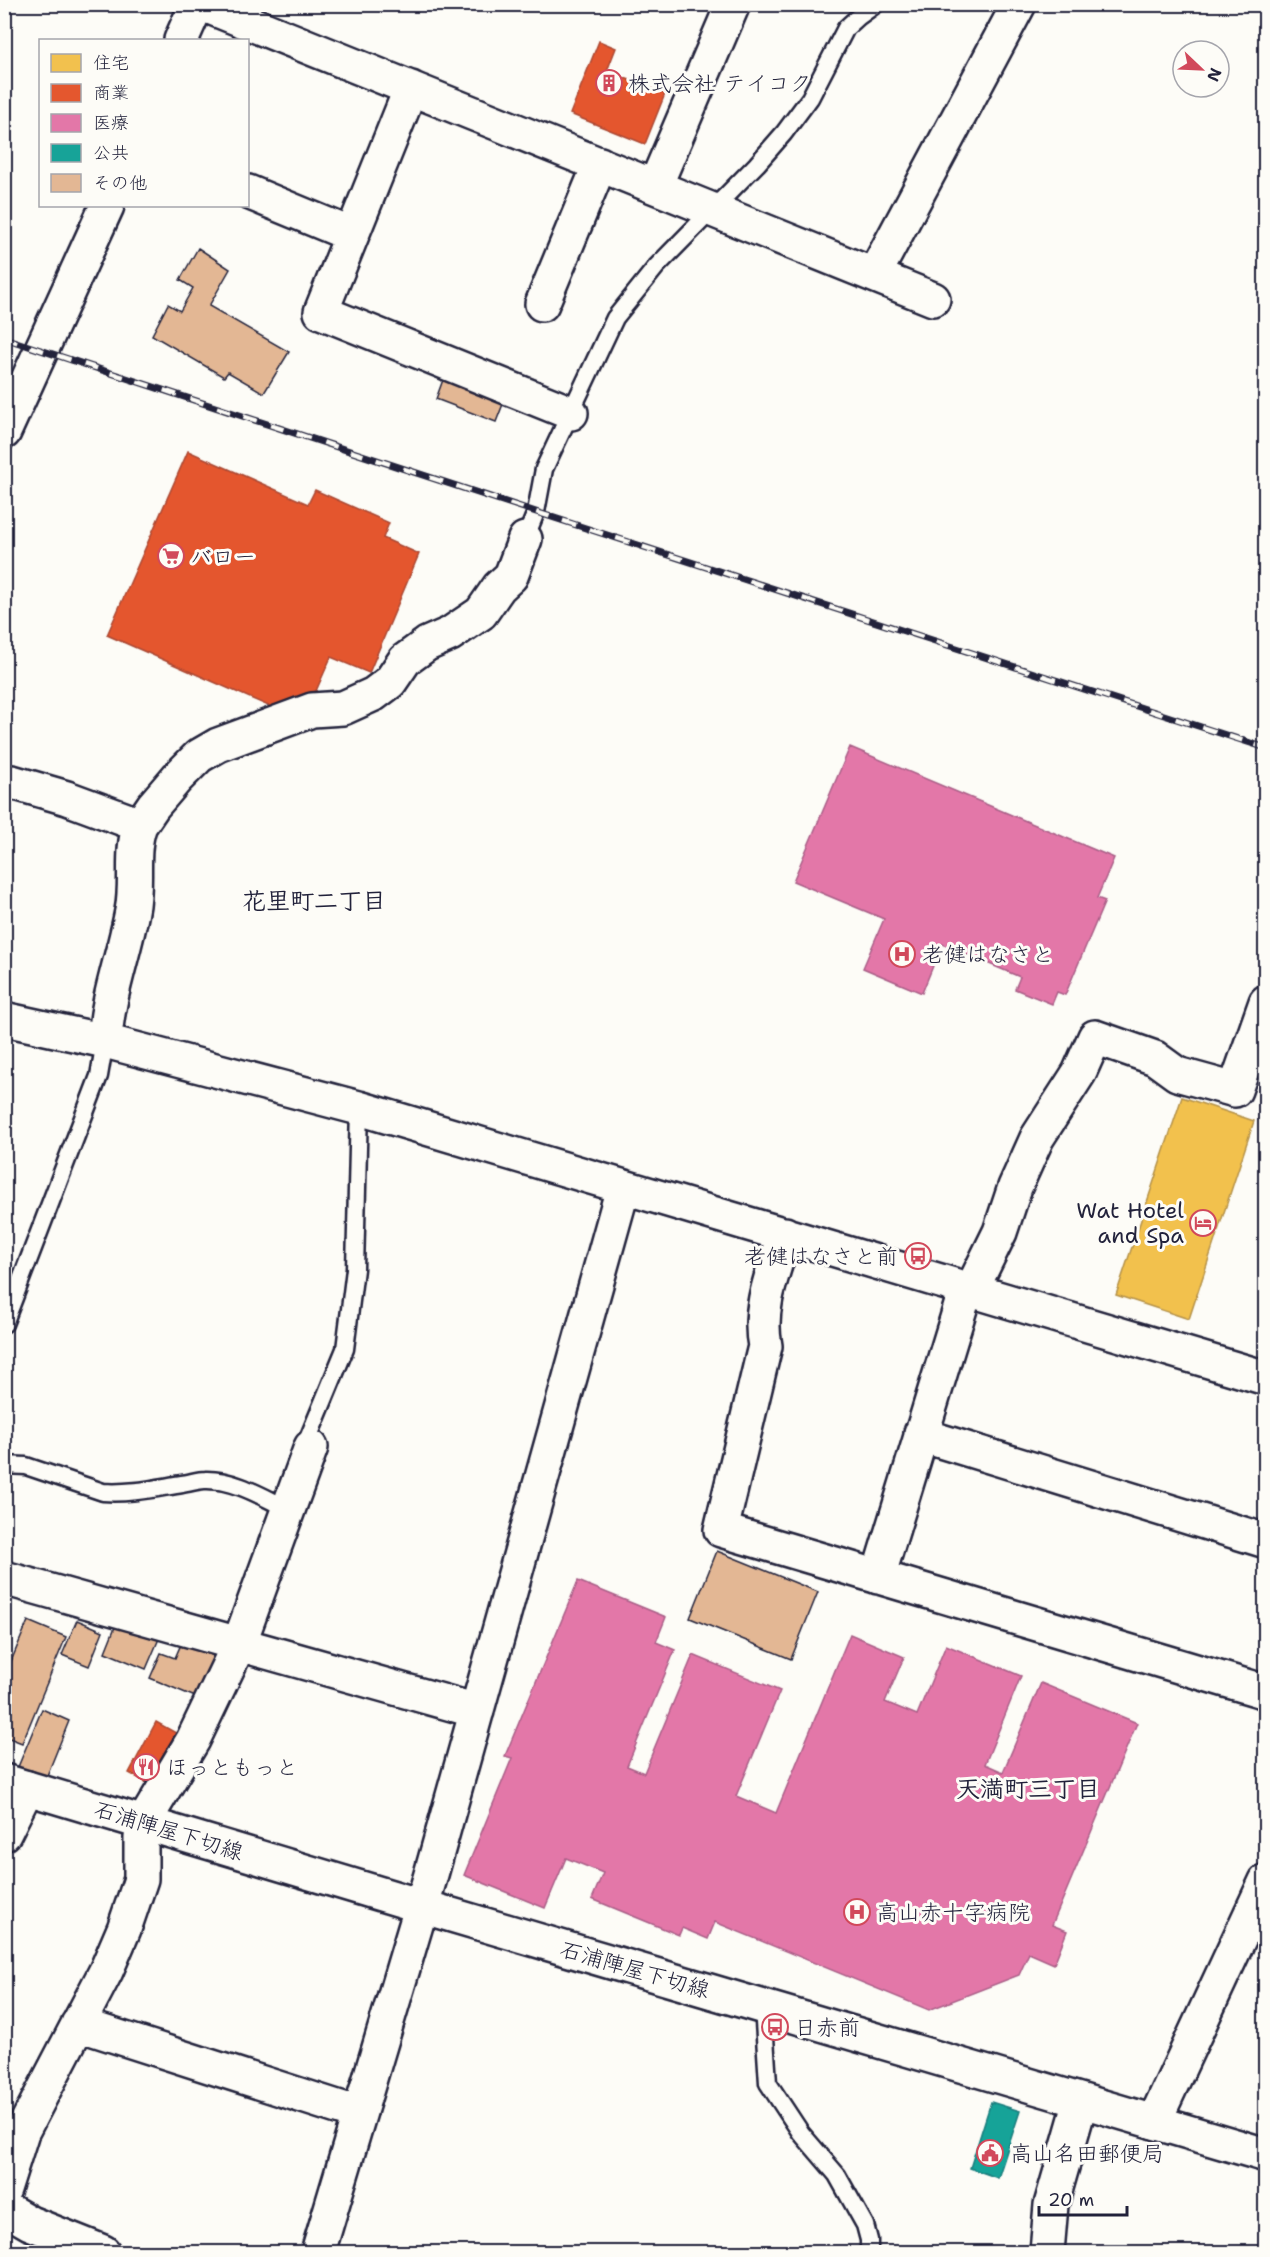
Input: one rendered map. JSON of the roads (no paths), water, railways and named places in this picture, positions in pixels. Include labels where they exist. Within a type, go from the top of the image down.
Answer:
[{"type":"street","points":[[181,39],[197,4]]},
{"type":"street","points":[[202,4],[933,299]]},
{"type":"street","points":[[655,186],[733,4]]},
{"type":"street","points":[[874,275],[1019,4]]},
{"type":"street","points":[[411,88],[321,312],[571,413]]},
{"type":"street","points":[[542,304],[600,164]]},
{"type":"street","points":[[249,192],[352,235]]},
{"type":"street","points":[[4,432],[107,207]]},
{"type":"street","points":[[105,1041],[106,1020],[133,909],[136,837],[140,825],[153,806],[199,756],[218,745],[312,710],[343,708],[374,694],[390,682],[405,660],[427,644],[450,634],[481,613],[499,587],[511,576],[525,539]]},
{"type":"street","points":[[4,786],[12,782],[67,798],[140,825]]},
{"type":"street","points":[[878,1577],[921,1433],[969,1290],[1000,1233],[1015,1187],[1037,1138],[1079,1073],[1095,1037],[1155,1058],[1177,1074],[1235,1090],[1266,1002]]},
{"type":"street","points":[[4,1020],[105,1041],[359,1108],[1266,1378]]},
{"type":"street","points":[[318,2253],[477,1711],[623,1188]]},
{"type":"street","points":[[785,1234],[766,1294],[762,1331],[765,1346],[721,1530],[1266,1692]]},
{"type":"street","points":[[921,1433],[934,1439],[1266,1541]]},
{"type":"street","points":[[4,2189],[22,2132],[119,1940],[141,1880],[141,1838],[144,1822],[193,1740],[238,1644],[311,1447]]},
{"type":"street","points":[[4,1578],[477,1711]]},
{"type":"street","points":[[4,1834],[16,1785]]},
{"type":"street","name":"石浦陣屋下切線","points":[[16,1785],[1266,2154]]},
{"type":"street","points":[[1154,2122],[1262,1897]]},
{"type":"street","points":[[78,2024],[359,2114]]},
{"type":"street","points":[[1047,2253],[1051,2205],[1081,2101]]},
{"type":"street","points":[[4,2208],[30,2223],[103,2253]]},
{"type":"lane","points":[[525,539],[536,512],[544,469],[615,318],[656,267],[757,164],[784,133],[810,98],[846,28],[876,4]]},
{"type":"lane","points":[[4,1324],[99,1076],[105,1041]]},
{"type":"lane","points":[[311,1447],[307,1441],[345,1349],[355,1269],[359,1108]]},
{"type":"lane","points":[[4,1465],[26,1466],[103,1492],[117,1493],[204,1479],[240,1487],[288,1509]]},
{"type":"lane","points":[[763,2007],[768,2083],[801,2133],[837,2175],[865,2225],[869,2240],[869,2253]]},
{"type":"railway","points":[[4,338],[1266,748]]},
{"type":"place","name":"株式会社 テイコク","points":[[609,83]]},
{"type":"place","name":"バロー","points":[[171,556]]},
{"type":"place","name":"老健はなさと","points":[[902,954]]},
{"type":"place","name":"Wat Hotel and Spa","points":[[1203,1223]]},
{"type":"place","name":"老健はなさと前","points":[[918,1256]]},
{"type":"place","name":"ほっともっと","points":[[146,1767]]},
{"type":"place","name":"高山赤十字病院","points":[[857,1912]]},
{"type":"place","name":"日赤前","points":[[775,2027]]},
{"type":"place","name":"高山名田郵便局","points":[[990,2153]]},
{"type":"district","name":"花里町二丁目","points":[[314,901]]},
{"type":"district","name":"天満町三丁目","points":[[1028,1789]]}]
